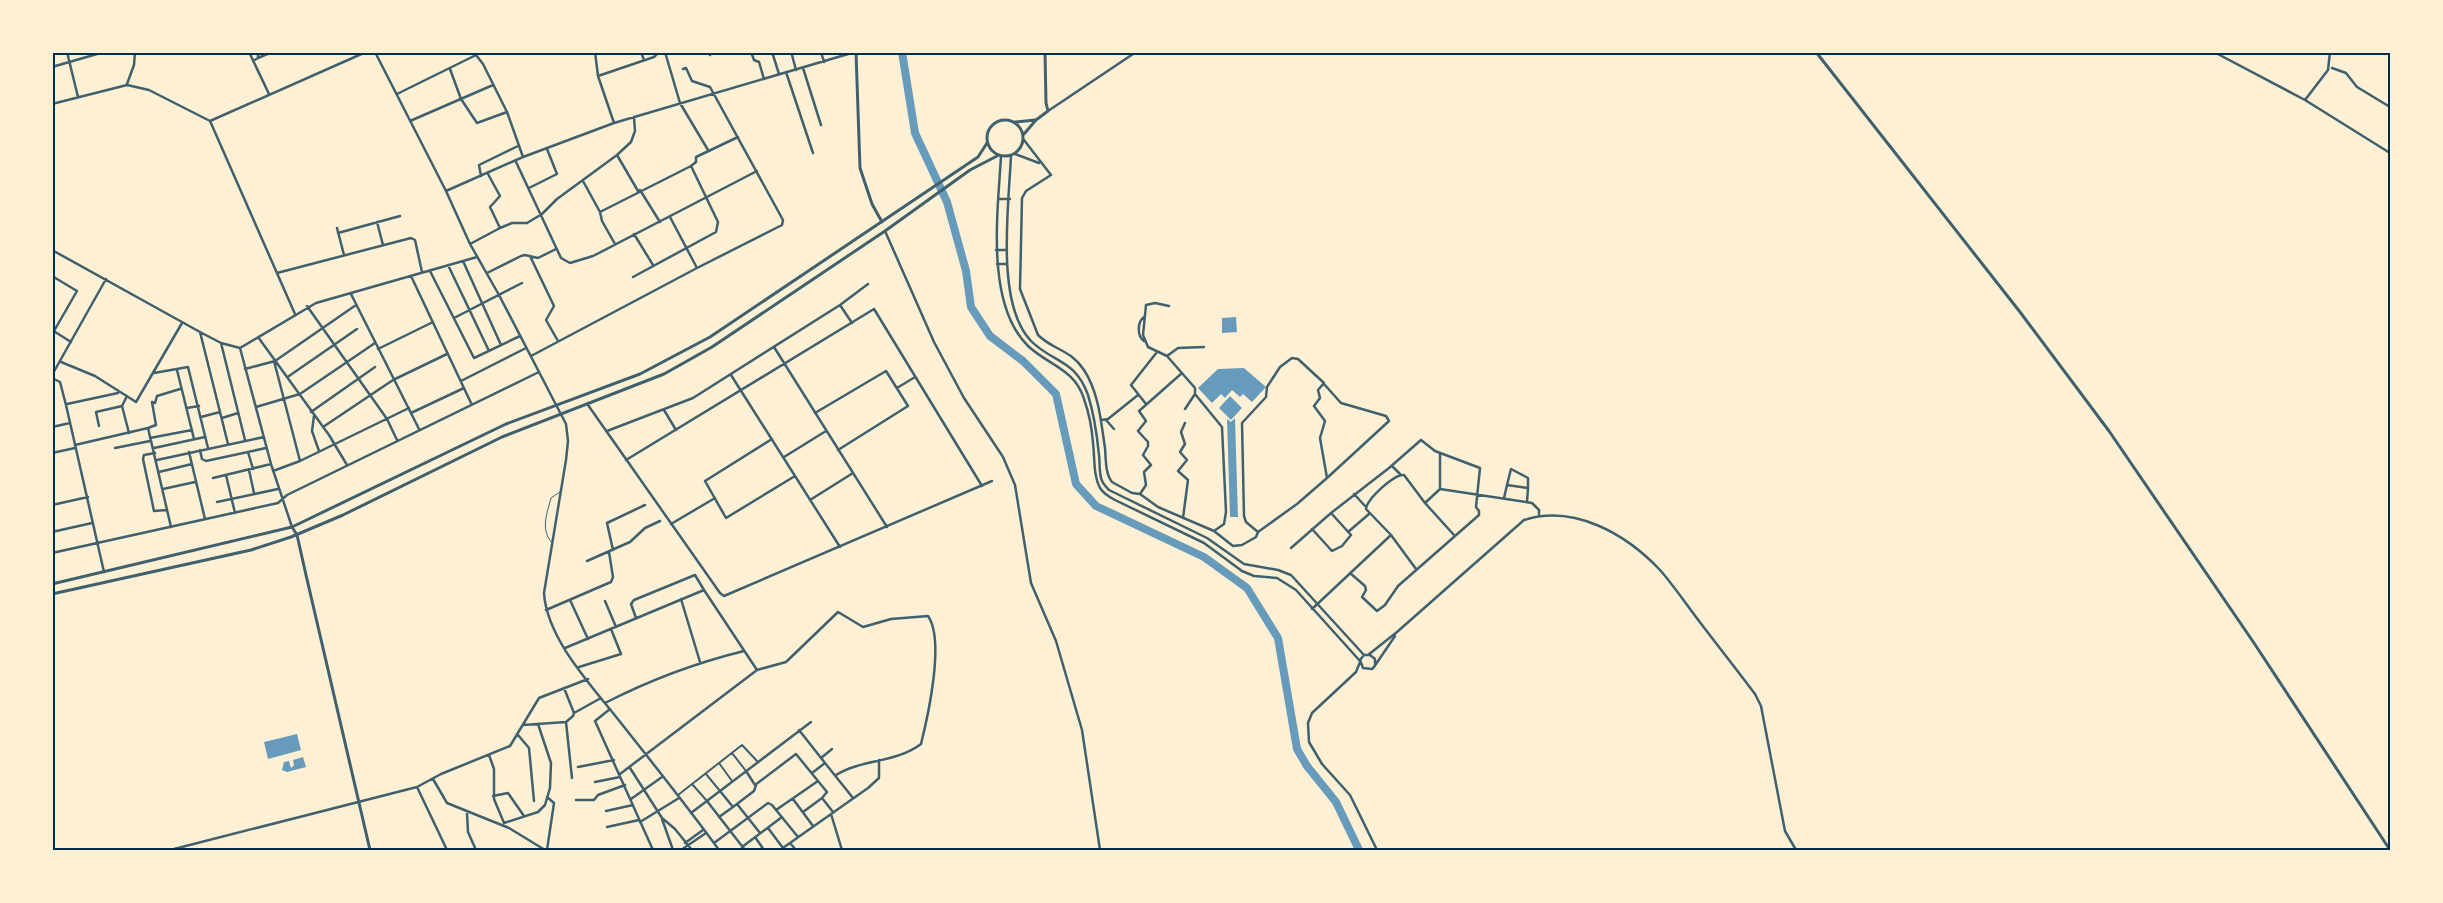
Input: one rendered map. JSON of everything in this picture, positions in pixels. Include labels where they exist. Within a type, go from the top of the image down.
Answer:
[{"type":"street","points":[[67,52],[78,97]]},
{"type":"street","points":[[52,66],[104,52]]},
{"type":"street","points":[[127,85],[134,65],[135,52]]},
{"type":"street","points":[[249,52],[269,94]]},
{"type":"street","points":[[258,52],[258,58]]},
{"type":"street","points":[[253,61],[272,52]]},
{"type":"street","points":[[210,121],[366,52]]},
{"type":"street","points":[[375,52],[446,192],[470,244],[532,356],[566,424],[568,441],[562,491],[544,593],[546,610],[565,648],[601,698],[719,850]]},
{"type":"street","points":[[595,52],[598,76],[614,123]]},
{"type":"street","points":[[641,52],[644,60]]},
{"type":"street","points":[[598,76],[644,60],[659,52]]},
{"type":"street","points":[[665,52],[680,103],[709,151]]},
{"type":"street","points":[[751,52],[754,60],[759,62],[764,79]]},
{"type":"street","points":[[770,52],[773,55],[779,74]]},
{"type":"street","points":[[794,52],[792,55],[796,70]]},
{"type":"street","points":[[821,52],[824,62]]},
{"type":"street","points":[[446,192],[516,162],[523,157],[614,123],[855,52],[860,168],[872,204],[882,222]]},
{"type":"street","points":[[1046,52],[1046,103],[1048,111]]},
{"type":"street","points":[[1024,134],[1036,120],[1048,111],[1136,52]]},
{"type":"street","points":[[1816,52],[2020,312],[2109,432],[2254,644],[2390,850]]},
{"type":"street","points":[[2214,52],[2305,100],[2390,153]]},
{"type":"street","points":[[2221,56],[2224,52]]},
{"type":"street","points":[[2305,100],[2328,70],[2330,52]]},
{"type":"street","points":[[397,94],[476,55],[507,112],[523,157]]},
{"type":"street","points":[[532,356],[782,225],[783,220],[710,87],[692,81],[686,68],[683,69]]},
{"type":"street","points":[[803,68],[821,125]]},
{"type":"street","points":[[2332,68],[2346,73],[2357,87],[2390,108]]},
{"type":"street","points":[[450,69],[461,99],[477,123],[507,112]]},
{"type":"street","points":[[786,72],[813,153]]},
{"type":"street","points":[[52,104],[127,85],[148,90],[210,121],[294,314]]},
{"type":"street","points":[[410,121],[493,85]]},
{"type":"street","points":[[470,244],[512,223],[527,223],[542,214],[557,199],[617,155],[633,139],[636,129],[634,117]]},
{"type":"street","points":[[52,584],[292,527],[506,424],[640,374],[688,351],[981,154],[987,143],[988,132],[994,123],[1004,119],[1014,122],[1036,120]]},
{"type":"street","points":[[1014,122],[1024,134],[1024,140],[1021,148],[1013,154],[1007,264],[1010,294],[1025,333],[1033,343],[1070,367],[1086,390],[1096,431],[1101,479],[1106,486],[1207,538],[1244,564],[1288,573],[1364,655],[1374,658],[1375,665]]},
{"type":"street","points":[[600,212],[639,190],[691,166],[696,162],[696,157],[738,136]]},
{"type":"street","points":[[1024,140],[1051,175],[1026,190],[1022,198],[1020,289],[1038,335],[1066,351],[1083,369],[1094,392],[1101,420],[1110,480],[1132,493],[1140,494],[1158,507],[1214,531],[1234,546],[1253,539],[1258,532],[1327,478],[1389,421],[1386,416],[1341,402],[1298,359],[1292,358],[1280,367],[1268,388],[1266,397],[1242,423],[1244,516],[1246,522],[1258,532]]},
{"type":"street","points":[[987,143],[1000,156]]},
{"type":"street","points":[[481,176],[479,165],[519,146]]},
{"type":"street","points":[[529,188],[558,174],[547,149]]},
{"type":"street","points":[[52,594],[251,550],[297,535],[343,515],[494,441],[664,374],[712,347],[885,231],[955,180],[1000,156],[1013,154],[1040,163]]},
{"type":"street","points":[[617,155],[660,222]]},
{"type":"street","points":[[1000,156],[996,264],[1003,294],[1020,338],[1036,353],[1069,373],[1082,393],[1092,431],[1097,480],[1104,493],[1210,546],[1242,571],[1254,576],[1277,578],[1285,581],[1360,662],[1365,670]]},
{"type":"street","points":[[516,162],[542,214],[556,249],[564,262],[574,263],[670,217],[757,171]]},
{"type":"street","points":[[633,277],[710,237],[717,229],[718,222],[691,166]]},
{"type":"street","points":[[488,174],[500,196],[490,207],[500,228]]},
{"type":"street","points":[[583,181],[616,244]]},
{"type":"street","points":[[999,199],[1010,199]]},
{"type":"street","points":[[338,233],[400,216]]},
{"type":"street","points":[[670,217],[697,268]]},
{"type":"street","points":[[377,222],[383,245]]},
{"type":"street","points":[[337,228],[344,255]]},
{"type":"street","points":[[885,231],[934,342],[964,398],[1003,457],[1015,485],[1031,583],[1056,642],[1082,730],[1100,850]]},
{"type":"street","points":[[634,234],[653,266]]},
{"type":"street","points":[[277,272],[414,239],[422,272]]},
{"type":"street","points":[[487,273],[521,256],[541,257],[556,249]]},
{"type":"street","points":[[52,250],[221,343],[240,348],[307,306],[477,257]]},
{"type":"street","points":[[996,250],[1008,250]]},
{"type":"street","points":[[530,256],[553,304],[554,308],[547,322],[558,342]]},
{"type":"street","points":[[463,261],[501,345]]},
{"type":"street","points":[[996,264],[1007,264]]},
{"type":"street","points":[[448,265],[489,351]]},
{"type":"street","points":[[430,270],[474,358],[520,336]]},
{"type":"street","points":[[411,276],[471,404]]},
{"type":"street","points":[[53,278],[77,291],[53,330],[71,342]]},
{"type":"street","points":[[104,572],[60,382],[52,377],[106,279]]},
{"type":"street","points":[[454,318],[522,283]]},
{"type":"street","points":[[606,432],[692,398],[840,305],[868,284]]},
{"type":"street","points":[[351,294],[419,428]]},
{"type":"street","points":[[1169,306],[1149,303],[1146,305],[1144,342],[1157,352],[1167,356],[1195,388],[1195,394],[1185,409]]},
{"type":"street","points":[[245,369],[274,361],[356,305]]},
{"type":"street","points":[[840,305],[852,323]]},
{"type":"street","points":[[307,306],[336,344],[387,419],[397,440]]},
{"type":"street","points":[[626,460],[874,309],[982,486]]},
{"type":"street","points":[[61,362],[95,376],[119,393],[138,402],[182,322]]},
{"type":"street","points":[[378,349],[433,322]]},
{"type":"street","points":[[289,376],[358,329]]},
{"type":"street","points":[[200,332],[228,444]]},
{"type":"street","points":[[258,337],[274,361],[289,376],[311,412],[335,444],[347,466]]},
{"type":"street","points":[[221,343],[244,440]]},
{"type":"street","points":[[256,407],[300,394],[375,343]]},
{"type":"street","points":[[774,347],[887,527]]},
{"type":"street","points":[[1167,356],[1178,348],[1204,347]]},
{"type":"street","points":[[240,348],[278,489],[292,527],[297,535],[370,850]]},
{"type":"street","points":[[461,381],[526,348]]},
{"type":"street","points":[[1146,404],[1131,385],[1157,352]]},
{"type":"street","points":[[323,427],[393,380],[447,354]]},
{"type":"street","points":[[274,361],[300,461]]},
{"type":"street","points":[[311,412],[375,367]]},
{"type":"street","points":[[154,373],[188,368],[208,448]]},
{"type":"street","points":[[177,370],[180,389],[187,408],[194,440]]},
{"type":"street","points":[[52,553],[278,503],[282,499],[419,428],[540,371]]},
{"type":"street","points":[[816,413],[886,371],[908,406],[838,450]]},
{"type":"street","points":[[1140,494],[1146,485],[1144,472],[1151,465],[1151,462],[1143,455],[1148,442],[1138,431],[1146,421],[1139,411],[1168,388],[1182,373]]},
{"type":"street","points":[[730,374],[840,547]]},
{"type":"street","points":[[897,388],[915,377]]},
{"type":"street","points":[[1324,384],[1318,390],[1320,398],[1314,406],[1325,421],[1320,438],[1327,478]]},
{"type":"street","points":[[411,413],[464,388]]},
{"type":"street","points":[[52,453],[129,434],[156,425],[152,402],[155,402],[157,396],[161,393],[180,389]]},
{"type":"street","points":[[66,405],[119,393]]},
{"type":"street","points":[[1195,394],[1222,427],[1226,512],[1224,524],[1214,531]]},
{"type":"street","points":[[1101,420],[1106,420],[1138,395]]},
{"type":"street","points":[[127,396],[122,406],[129,434]]},
{"type":"street","points":[[588,405],[720,593],[724,596],[992,481]]},
{"type":"street","points":[[99,426],[96,412],[122,406]]},
{"type":"street","points":[[187,408],[199,406]]},
{"type":"street","points":[[273,471],[300,461],[409,408]]},
{"type":"street","points":[[664,410],[676,430]]},
{"type":"street","points":[[201,417],[220,412]]},
{"type":"street","points":[[222,418],[238,413]]},
{"type":"street","points":[[314,416],[312,430],[319,452]]},
{"type":"street","points":[[1106,420],[1114,429]]},
{"type":"street","points":[[52,428],[70,423]]},
{"type":"street","points":[[1183,518],[1188,480],[1178,471],[1187,460],[1180,452],[1185,444],[1180,432],[1185,423]]},
{"type":"street","points":[[148,428],[157,460],[171,527]]},
{"type":"street","points":[[115,448],[192,430]]},
{"type":"street","points":[[784,458],[826,431]]},
{"type":"street","points":[[154,448],[205,437]]},
{"type":"street","points":[[157,460],[264,437]]},
{"type":"street","points":[[772,439],[704,481],[726,518],[795,476]]},
{"type":"street","points":[[1292,548],[1312,529],[1354,494],[1392,466],[1421,440],[1440,453],[1480,468],[1476,507],[1479,515],[1398,586],[1385,605],[1376,611],[1362,597],[1366,590],[1365,586],[1350,573]]},
{"type":"street","points":[[200,450],[202,459],[205,461],[267,448]]},
{"type":"street","points":[[190,452],[205,519]]},
{"type":"street","points":[[248,452],[253,469]]},
{"type":"street","points":[[154,453],[143,458],[154,511],[167,510]]},
{"type":"street","points":[[1425,503],[1440,488],[1440,453]]},
{"type":"street","points":[[159,472],[192,464]]},
{"type":"street","points":[[213,478],[271,464]]},
{"type":"street","points":[[1392,466],[1401,475],[1404,475],[1425,503],[1454,535]]},
{"type":"street","points":[[1504,498],[1510,469],[1528,478],[1527,502]]},
{"type":"street","points":[[249,470],[254,494]]},
{"type":"street","points":[[810,500],[853,473]]},
{"type":"street","points":[[226,475],[236,513]]},
{"type":"street","points":[[1366,507],[1368,501],[1396,476],[1401,475]]},
{"type":"street","points":[[163,489],[196,482]]},
{"type":"street","points":[[1507,485],[1528,488]]},
{"type":"street","points":[[1440,488],[1527,502],[1535,505],[1539,515]]},
{"type":"street","points":[[217,502],[278,489]]},
{"type":"street","points":[[1354,494],[1366,507],[1369,514],[1391,535],[1416,569]]},
{"type":"street","points":[[52,505],[88,497]]},
{"type":"street","points":[[671,524],[715,498]]},
{"type":"street","points":[[613,550],[607,522],[645,505]]},
{"type":"street","points":[[1312,529],[1332,551],[1336,550],[1350,537],[1332,513]]},
{"type":"street","points":[[1348,532],[1369,514]]},
{"type":"street","points":[[1368,655],[1397,632],[1513,527],[1524,520],[1539,515],[1570,516],[1611,532],[1659,569],[1755,694],[1761,706],[1785,831],[1796,850]]},
{"type":"street","points":[[587,561],[630,542],[645,528],[660,521]]},
{"type":"street","points":[[52,532],[93,523]]},
{"type":"street","points":[[1312,609],[1391,535]]},
{"type":"street","points":[[546,610],[611,582],[612,563],[609,552]]},
{"type":"street","points":[[636,618],[630,604],[634,600],[694,575],[757,670]]},
{"type":"street","points":[[565,648],[704,590]]},
{"type":"street","points":[[570,600],[588,639]]},
{"type":"street","points":[[681,600],[700,662]]},
{"type":"street","points":[[606,601],[616,627]]},
{"type":"street","points":[[595,782],[620,775],[757,670],[786,662],[838,612],[865,627],[890,619],[929,616],[934,634],[932,694],[920,744],[914,749],[879,760],[850,766],[836,775]]},
{"type":"street","points":[[579,667],[621,654],[611,629]]},
{"type":"street","points":[[1356,672],[1371,669],[1397,632]]},
{"type":"street","points":[[605,703],[647,682],[700,662],[744,650]]},
{"type":"street","points":[[1364,655],[1356,672],[1312,713],[1308,723],[1309,742],[1322,764],[1350,795],[1377,850]]},
{"type":"street","points":[[158,850],[174,850],[417,787],[510,746],[539,698],[588,679]]},
{"type":"street","points":[[564,688],[574,712]]},
{"type":"street","points":[[523,725],[566,722],[574,715],[574,712],[601,698]]},
{"type":"street","points":[[610,709],[595,720],[653,850]]},
{"type":"street","points":[[566,722],[572,778]]},
{"type":"street","points":[[691,813],[811,722]]},
{"type":"street","points":[[504,822],[542,810],[547,797],[550,788],[551,763],[538,724]]},
{"type":"street","points":[[799,730],[853,798]]},
{"type":"street","points":[[518,735],[529,748],[534,801]]},
{"type":"street","points":[[607,827],[640,821],[658,812],[742,745],[758,762]]},
{"type":"street","points":[[821,758],[832,749]]},
{"type":"street","points":[[719,817],[756,788],[732,753]]},
{"type":"street","points":[[755,785],[796,754],[827,793],[803,812]]},
{"type":"street","points":[[489,755],[494,769],[493,796],[504,822],[509,828]]},
{"type":"street","points":[[578,767],[598,765],[614,760]]},
{"type":"street","points":[[768,828],[782,849],[878,778],[879,760]]},
{"type":"street","points":[[718,763],[732,781]]},
{"type":"street","points":[[812,773],[825,763]]},
{"type":"street","points":[[630,768],[662,818],[675,828],[692,850]]},
{"type":"street","points":[[706,774],[733,807]]},
{"type":"street","points":[[631,798],[662,777]]},
{"type":"street","points":[[433,779],[444,800],[467,812],[509,828],[546,850],[554,803],[547,797]]},
{"type":"street","points":[[776,810],[818,781]]},
{"type":"street","points":[[692,784],[707,800],[744,850]]},
{"type":"street","points":[[576,800],[594,800],[598,796],[625,786]]},
{"type":"street","points":[[417,787],[447,850]]},
{"type":"street","points":[[493,796],[507,792],[524,816]]},
{"type":"street","points":[[822,798],[832,813],[842,850]]},
{"type":"street","points":[[793,799],[813,826]]},
{"type":"street","points":[[714,843],[768,803],[782,817],[798,838]]},
{"type":"street","points":[[737,804],[760,833]]},
{"type":"street","points":[[606,811],[633,805]]},
{"type":"street","points":[[467,812],[468,832],[476,850]]},
{"type":"street","points":[[742,847],[782,817]]},
{"type":"street","points":[[662,818],[666,834],[674,850]]},
{"type":"street","points":[[681,850],[686,844],[705,831]]},
{"type":"street","points":[[755,837],[764,850]]},
{"type":"street","points":[[790,843],[796,850]]},
{"type":"lane","points":[[553,543],[546,536],[545,527],[551,498],[562,491]]},
{"type":"water","points":[[1236,317],[1237,332],[1222,333],[1222,318]]},
{"type":"water","points":[[1244,368],[1266,387],[1252,402],[1243,394],[1240,397],[1232,390],[1225,398],[1221,394],[1212,403],[1198,388],[1218,369]]},
{"type":"water","points":[[1230,396],[1242,408],[1231,420],[1219,408]]},
{"type":"water","points":[[1235,418],[1238,517],[1230,517],[1227,419],[1231,422]]},
{"type":"water","points":[[297,734],[301,750],[268,759],[264,742]]},
{"type":"water","points":[[303,757],[306,767],[287,772],[282,770],[284,762],[289,761],[291,768],[294,765],[293,760]]},
{"type":"waterway","points":[[902,52],[915,133],[947,202],[966,271],[971,307],[990,336],[1023,361],[1056,394],[1076,484],[1096,506],[1204,557],[1247,588],[1278,638],[1297,749],[1307,766],[1336,802],[1359,850]]}]
